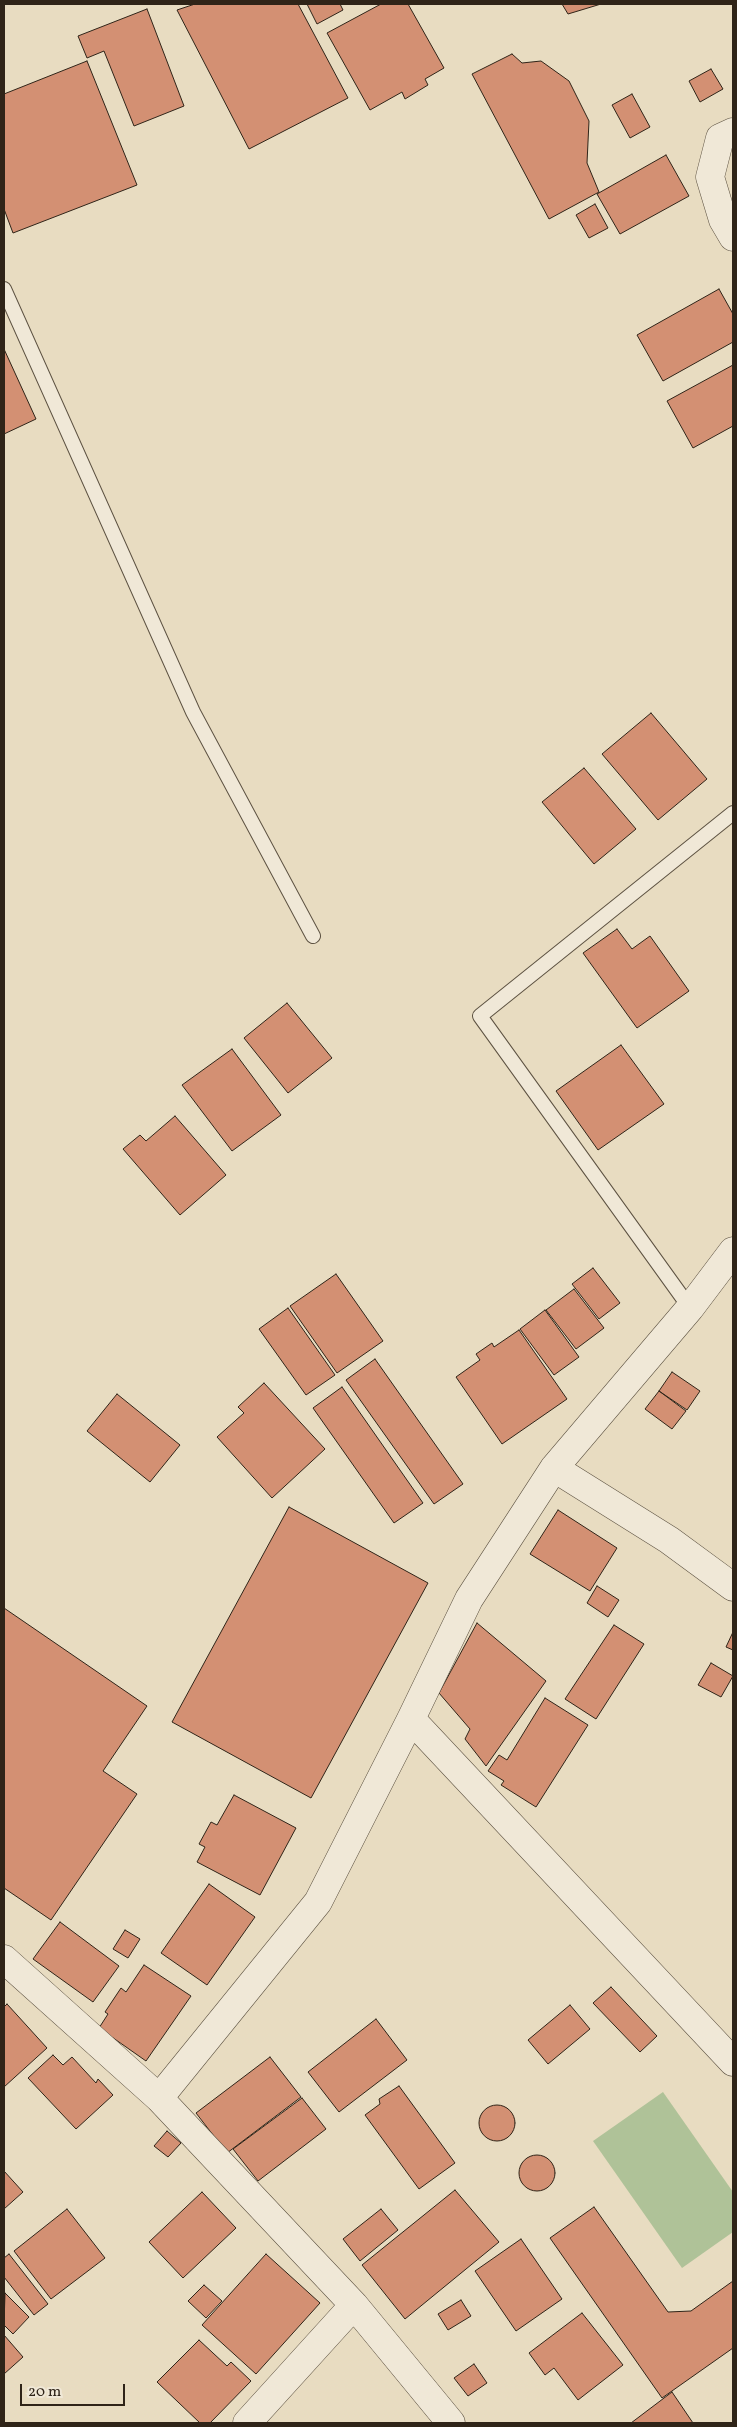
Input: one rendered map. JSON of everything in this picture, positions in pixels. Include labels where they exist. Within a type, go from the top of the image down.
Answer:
[{"type":"street","points":[[733,132],[720,138],[710,177],[723,220],[733,237]]},
{"type":"street","points":[[159,2098],[318,1902],[411,1719],[469,1599],[554,1468],[690,1308],[733,1251]]},
{"type":"street","points":[[554,1468],[669,1540],[733,1587]]},
{"type":"street","points":[[411,1719],[733,2062]]},
{"type":"street","points":[[4,1958],[159,2098],[354,2305],[451,2423]]},
{"type":"street","points":[[247,2423],[354,2305]]},
{"type":"lane","points":[[4,289],[193,712],[313,936]]},
{"type":"lane","points":[[690,1308],[480,1016],[733,813]]},
{"type":"green space","points":[[663,2092],[733,2192],[733,2232],[682,2268],[593,2141]]},
{"type":"building","points":[[195,4],[298,4],[348,98],[249,149],[177,10]]},
{"type":"building","points":[[307,4],[340,4],[343,10],[317,24]]},
{"type":"building","points":[[381,4],[408,4],[444,68],[425,79],[428,85],[405,99],[402,92],[370,110],[327,33]]},
{"type":"building","points":[[562,4],[601,4],[568,14]]},
{"type":"building","points":[[147,9],[184,106],[134,126],[104,51],[87,58],[78,36]]},
{"type":"building","points":[[512,54],[522,63],[541,61],[569,81],[589,121],[587,163],[599,192],[549,219],[472,74]]},
{"type":"building","points":[[87,61],[137,185],[13,233],[4,209],[4,94]]},
{"type":"building","points":[[711,69],[723,89],[700,102],[689,81]]},
{"type":"building","points":[[632,94],[650,127],[630,138],[612,105]]},
{"type":"building","points":[[666,155],[689,196],[620,234],[597,194]]},
{"type":"building","points":[[595,204],[608,228],[589,238],[576,215]]},
{"type":"building","points":[[719,289],[733,314],[733,342],[663,381],[637,335]]},
{"type":"building","points":[[4,349],[36,419],[4,434]]},
{"type":"building","points":[[733,365],[733,426],[693,448],[667,401]]},
{"type":"building","points":[[651,713],[707,779],[658,820],[602,754]]},
{"type":"building","points":[[584,768],[636,829],[594,864],[542,802]]},
{"type":"building","points":[[617,929],[632,949],[650,936],[689,991],[637,1028],[583,953]]},
{"type":"building","points":[[287,1003],[332,1058],[288,1093],[244,1038]]},
{"type":"building","points":[[621,1045],[664,1104],[598,1150],[556,1091]]},
{"type":"building","points":[[232,1049],[281,1115],[232,1151],[182,1085]]},
{"type":"building","points":[[175,1116],[226,1175],[180,1215],[123,1149],[140,1135],[146,1141]]},
{"type":"building","points":[[593,1268],[620,1303],[599,1319],[572,1284]]},
{"type":"building","points":[[336,1274],[383,1341],[337,1373],[290,1306]]},
{"type":"building","points":[[574,1289],[604,1328],[576,1349],[546,1310]]},
{"type":"building","points":[[288,1308],[335,1375],[306,1395],[259,1329]]},
{"type":"building","points":[[545,1310],[579,1357],[554,1375],[520,1329]]},
{"type":"building","points":[[519,1330],[567,1399],[502,1444],[456,1377],[480,1360],[476,1354],[492,1343],[494,1347]]},
{"type":"building","points":[[375,1359],[463,1484],[434,1504],[346,1380]]},
{"type":"building","points":[[672,1372],[700,1391],[687,1410],[659,1391]]},
{"type":"building","points":[[264,1383],[325,1449],[272,1498],[217,1437],[244,1413],[238,1407]]},
{"type":"building","points":[[342,1387],[423,1503],[394,1523],[313,1408]]},
{"type":"building","points":[[659,1391],[686,1411],[672,1429],[645,1409]]},
{"type":"building","points":[[117,1394],[180,1445],[150,1482],[87,1431]]},
{"type":"building","points":[[289,1507],[428,1583],[311,1798],[172,1722]]},
{"type":"building","points":[[558,1510],[617,1548],[590,1591],[530,1554]]},
{"type":"building","points":[[597,1586],[619,1600],[608,1617],[587,1603]]},
{"type":"building","points":[[4,1608],[147,1706],[103,1771],[137,1794],[51,1920],[4,1888]]},
{"type":"building","points":[[477,1623],[546,1681],[486,1766],[465,1739],[470,1729],[439,1693]]},
{"type":"building","points":[[614,1625],[644,1644],[596,1719],[565,1699]]},
{"type":"building","points":[[733,1632],[733,1650],[726,1647]]},
{"type":"building","points":[[711,1663],[733,1676],[721,1697],[698,1685]]},
{"type":"building","points":[[545,1698],[588,1725],[536,1807],[501,1785],[504,1781],[488,1771],[499,1755],[507,1760]]},
{"type":"building","points":[[234,1795],[296,1828],[260,1895],[197,1862],[205,1847],[199,1844],[211,1822],[217,1825]]},
{"type":"building","points":[[209,1884],[255,1917],[207,1985],[161,1953]]},
{"type":"building","points":[[60,1922],[119,1966],[93,2002],[33,1959]]},
{"type":"building","points":[[125,1930],[140,1939],[128,1958],[113,1949]]},
{"type":"building","points":[[144,1965],[191,1996],[146,2061],[99,2028],[108,2014],[105,2012],[121,1988],[126,1992]]},
{"type":"building","points":[[611,1987],[657,2036],[640,2052],[593,2003]]},
{"type":"building","points":[[7,2004],[47,2048],[4,2087],[4,2007]]},
{"type":"building","points":[[570,2005],[590,2029],[548,2064],[528,2040]]},
{"type":"building","points":[[376,2019],[407,2060],[339,2112],[308,2072]]},
{"type":"building","points":[[53,2055],[63,2065],[72,2057],[96,2083],[98,2079],[113,2095],[76,2129],[28,2078]]},
{"type":"building","points":[[270,2057],[301,2097],[227,2153],[196,2113]]},
{"type":"building","points":[[399,2086],[455,2163],[419,2189],[365,2115],[380,2104],[379,2099]]},
{"type":"building","points":[[302,2098],[326,2129],[258,2181],[233,2149]]},
{"type":"building","points":[[497,2105],[504,2106],[510,2110],[514,2116],[514,2130],[510,2136],[504,2140],[497,2141],[490,2140],[484,2136],[480,2130],[479,2123],[480,2116],[484,2110],[490,2106]]},
{"type":"building","points":[[167,2131],[181,2143],[168,2157],[154,2146]]},
{"type":"building","points":[[537,2155],[544,2156],[550,2160],[554,2166],[554,2180],[550,2186],[544,2190],[537,2191],[530,2190],[524,2186],[520,2180],[519,2173],[520,2166],[524,2160],[530,2156]]},
{"type":"building","points":[[4,2171],[23,2192],[4,2209]]},
{"type":"building","points":[[455,2190],[499,2242],[405,2319],[362,2265]]},
{"type":"building","points":[[202,2192],[236,2228],[183,2278],[149,2242]]},
{"type":"building","points":[[594,2207],[668,2312],[691,2311],[733,2281],[733,2348],[662,2398],[550,2238]]},
{"type":"building","points":[[67,2209],[105,2258],[51,2299],[14,2251]]},
{"type":"building","points":[[381,2209],[398,2230],[360,2261],[343,2239]]},
{"type":"building","points":[[521,2239],[562,2299],[516,2331],[475,2271]]},
{"type":"building","points":[[9,2254],[48,2304],[34,2315],[4,2277],[4,2258]]},
{"type":"building","points":[[266,2254],[320,2303],[256,2374],[202,2325]]},
{"type":"building","points":[[204,2285],[222,2301],[206,2318],[188,2301]]},
{"type":"building","points":[[5,2293],[29,2317],[13,2334],[4,2325]]},
{"type":"building","points":[[461,2300],[471,2316],[448,2330],[438,2314]]},
{"type":"building","points":[[582,2313],[623,2365],[578,2400],[554,2368],[545,2375],[529,2353]]},
{"type":"building","points":[[4,2335],[23,2357],[4,2374]]},
{"type":"building","points":[[199,2340],[227,2366],[231,2362],[251,2381],[210,2423],[200,2423],[157,2382]]},
{"type":"building","points":[[474,2364],[487,2383],[468,2396],[454,2378]]},
{"type":"building","points":[[672,2392],[693,2423],[631,2423]]}]
